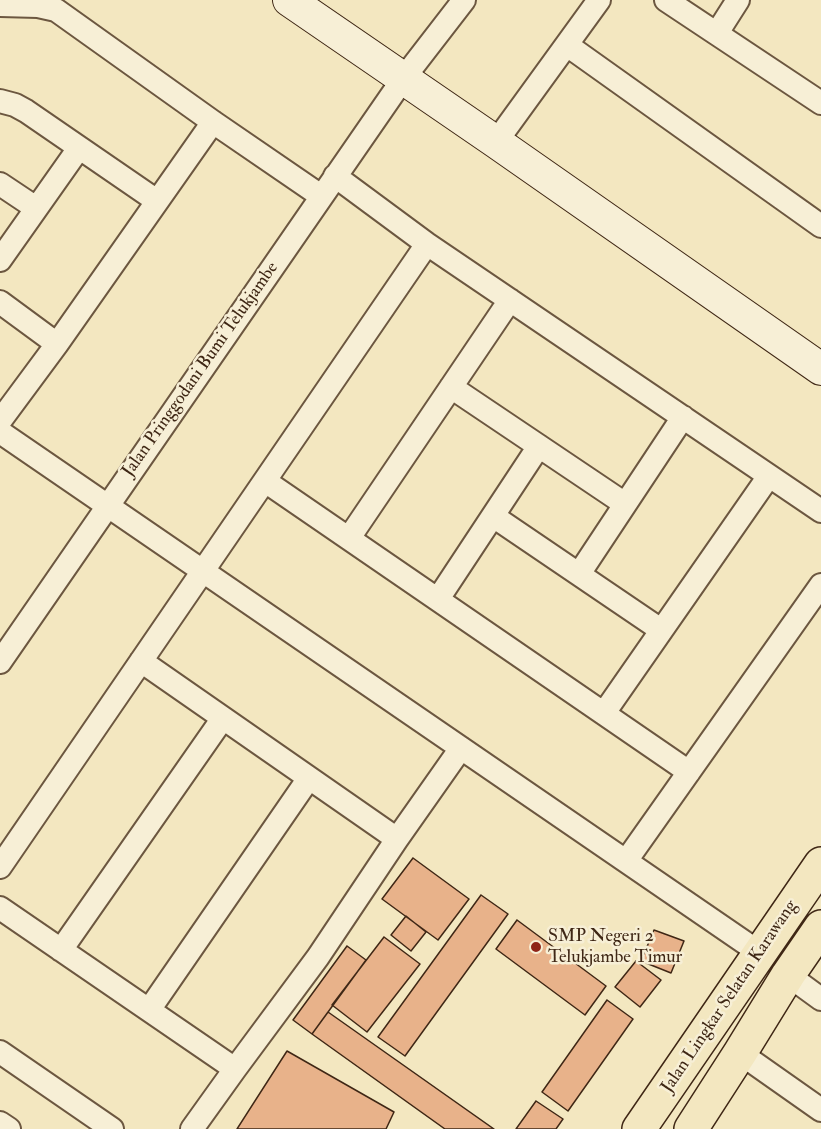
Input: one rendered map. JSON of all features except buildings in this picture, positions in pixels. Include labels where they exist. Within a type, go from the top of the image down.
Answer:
[{"type":"main road","name":"Jalan Lingkar Selatan Karawang","points":[[639,1129],[821,864]]},
{"type":"main road","name":"Jalan Lingkar Selatan Karawang","points":[[690,1129],[821,927]]},
{"type":"street","points":[[289,0],[821,369]]},
{"type":"street","name":"Jalan Pringgodani Bumi Telukjambe","points":[[0,662],[335,176],[403,79],[464,0]]},
{"type":"street","points":[[496,142],[599,0]]},
{"type":"street","points":[[666,0],[821,103]]},
{"type":"street","points":[[717,33],[738,0]]},
{"type":"street","points":[[0,5],[38,6],[56,10],[321,196]]},
{"type":"street","points":[[567,45],[820,224]]},
{"type":"street","points":[[0,101],[26,111],[157,201]]},
{"type":"street","points":[[0,421],[213,122]]},
{"type":"street","points":[[0,260],[79,148]]},
{"type":"street","points":[[335,176],[427,244],[821,511]]},
{"type":"street","points":[[0,184],[36,208]]},
{"type":"street","points":[[0,867],[427,244]]},
{"type":"street","points":[[349,538],[510,300]]},
{"type":"street","points":[[0,302],[57,344]]},
{"type":"street","points":[[451,387],[625,504]]},
{"type":"street","points":[[579,574],[683,417]]},
{"type":"street","points":[[0,432],[760,953]]},
{"type":"street","points":[[438,599],[539,446]]},
{"type":"street","points":[[604,713],[769,476]]},
{"type":"street","points":[[265,481],[689,771]]},
{"type":"street","points":[[493,516],[661,630]]},
{"type":"street","points":[[626,861],[821,585]]},
{"type":"street","points":[[141,661],[397,839]]},
{"type":"street","points":[[61,950],[223,718]]},
{"type":"street","points":[[192,1129],[318,957],[461,748]]},
{"type":"street","points":[[149,1010],[309,778]]},
{"type":"street","points":[[0,908],[235,1069]]},
{"type":"street","points":[[788,975],[821,999]]},
{"type":"street","points":[[0,1052],[111,1129]]},
{"type":"street","points":[[740,1053],[821,1110]]},
{"type":"street","points":[[0,1123],[9,1129]]},
{"type":"place","name":"SMP Negeri 2 Telukjambe Timur","points":[[536,947]]}]
